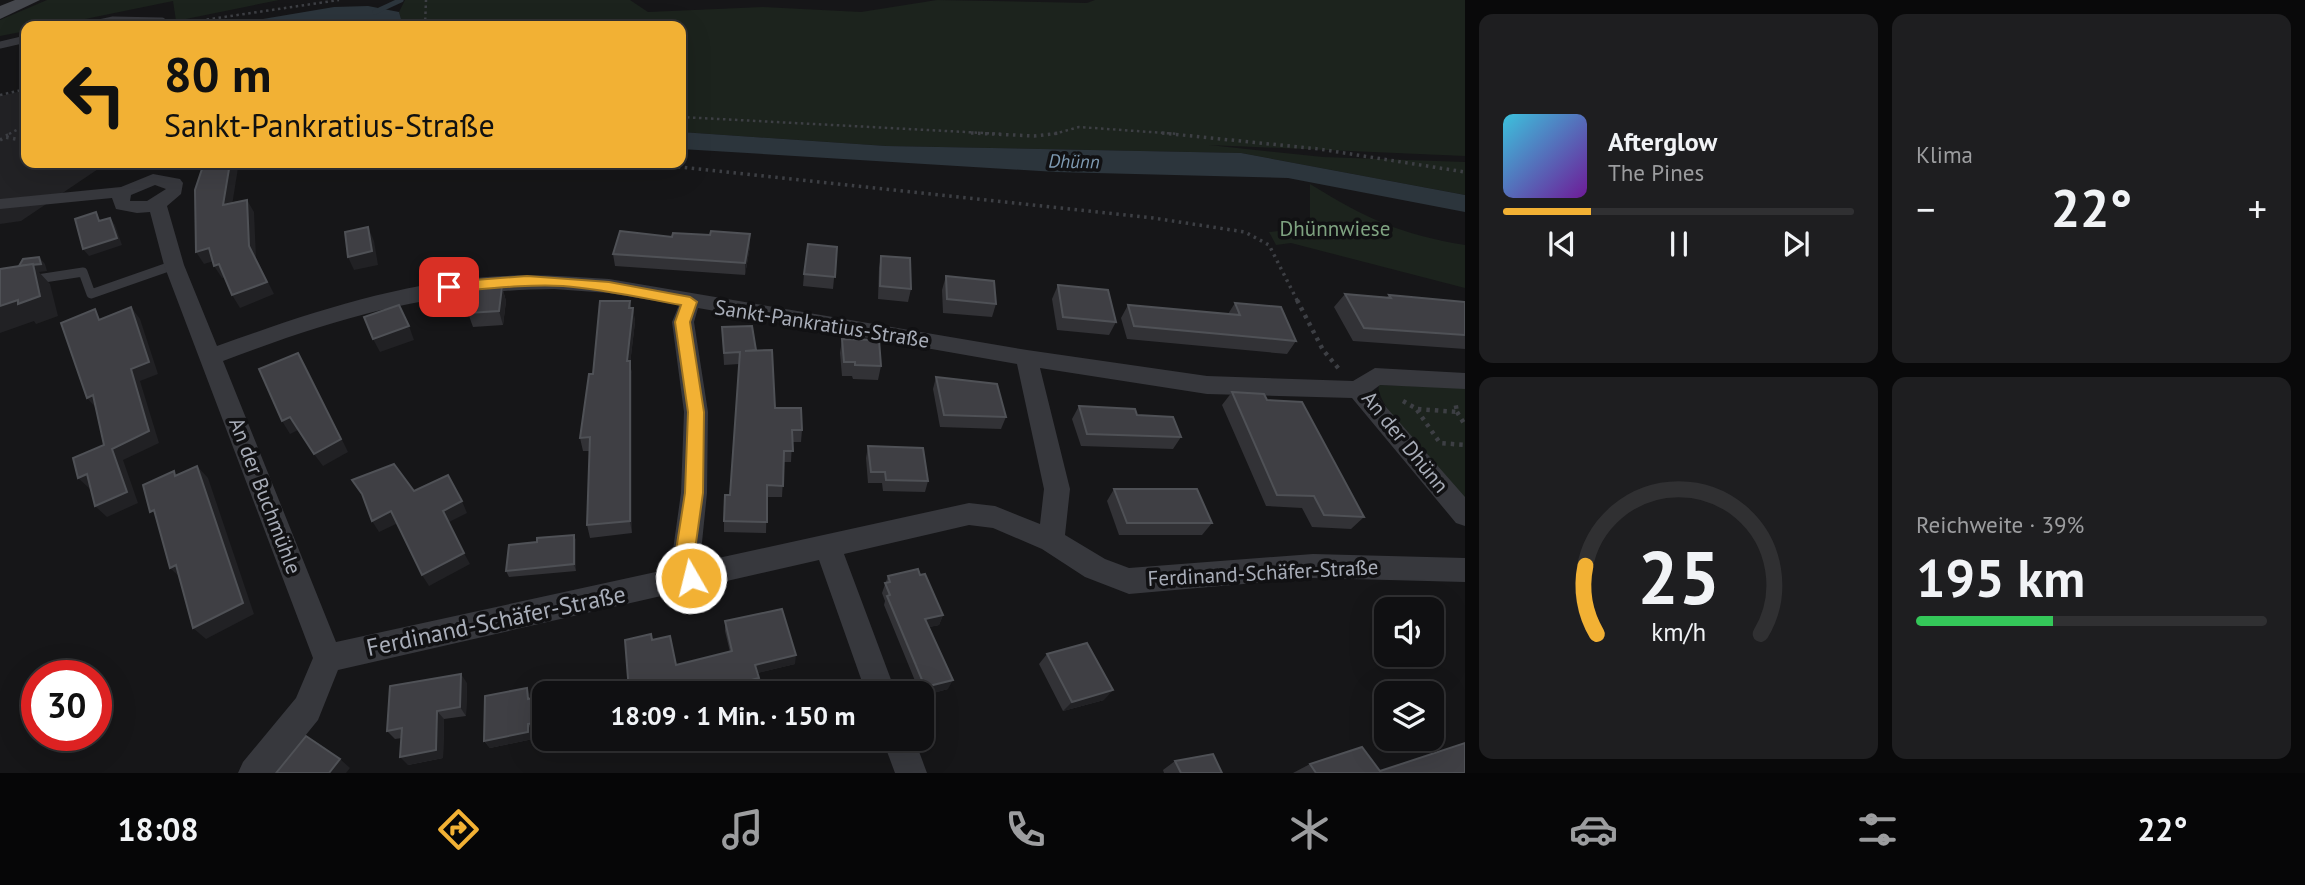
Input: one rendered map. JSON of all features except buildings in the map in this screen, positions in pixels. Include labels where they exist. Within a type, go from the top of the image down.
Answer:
[{"type":"main road","points":[[0,13],[31,0]]},
{"type":"street","points":[[0,204],[96,192],[124,192],[153,179],[174,183],[175,190],[169,198],[143,208],[122,205],[120,200],[124,192]]},
{"type":"street","name":"An der Buchmühle","points":[[156,205],[174,265],[328,658]]},
{"type":"street","name":"Sankt-Pankratius-Straße","points":[[211,357],[346,309],[410,293],[468,285],[563,282],[609,286],[1027,358],[1207,385],[1358,390]]},
{"type":"street","points":[[690,302],[682,322],[696,412],[694,493],[685,557],[691,578]]},
{"type":"street","points":[[1027,358],[1057,489],[1051,541]]},
{"type":"street","name":"An der Dhünn","points":[[1465,380],[1375,376],[1358,390],[1465,515]]},
{"type":"street","name":"Ferdinand-Schäfer-Straße","points":[[328,658],[969,514],[995,517],[1051,541],[1095,568],[1129,580],[1164,580],[1313,566],[1465,570]]},
{"type":"street","points":[[828,547],[877,681]]},
{"type":"street","points":[[254,773],[307,709],[328,658]]},
{"type":"street","points":[[903,751],[911,773]]},
{"type":"lane","points":[[108,21],[162,21]]},
{"type":"lane","points":[[0,45],[21,40]]},
{"type":"lane","points":[[24,281],[83,272],[91,295],[174,265]]},
{"type":"path","points":[[197,21],[339,0]]},
{"type":"path","points":[[425,21],[426,0]]},
{"type":"path","points":[[0,95],[21,90]]},
{"type":"path","points":[[686,117],[1034,136],[1052,135],[1079,127],[1147,131],[1319,149],[1465,172]]},
{"type":"path","points":[[0,139],[21,128]]},
{"type":"path","points":[[5,137],[21,140]]},
{"type":"path","points":[[686,168],[1126,215],[1245,232],[1269,245],[1323,350],[1358,390]]},
{"type":"path","points":[[1417,409],[1440,443],[1465,445]]},
{"type":"path","points":[[1457,412],[1465,425]]},
{"type":"shaded area","points":[[21,91],[21,168],[100,168],[21,221],[0,224],[0,96]]},
{"type":"green space","points":[[47,0],[279,0],[176,21],[173,1],[75,21],[21,21],[21,32],[0,36],[0,20]]},
{"type":"green space","points":[[405,0],[630,0],[648,12],[763,7],[861,12],[937,0],[1087,3],[1095,0],[1465,0],[1465,156],[1209,145],[1323,157],[1465,162],[1465,195],[1241,153],[886,146],[686,132],[686,21],[402,21],[399,12]]},
{"type":"green space","name":"Dhünnwiese","points":[[1310,184],[1384,224],[1421,236],[1465,245],[1465,288],[1291,243],[1276,245],[1269,232],[1310,227]]},
{"type":"green space","points":[[1379,385],[1465,388],[1465,498],[1399,425],[1380,395]]},
{"type":"water","points":[[368,6],[399,12],[402,21],[251,21],[334,7]]},
{"type":"water","name":"Dhünn","points":[[686,132],[886,146],[1241,153],[1465,195],[1465,212],[1288,178],[1056,172],[686,149]]},
{"type":"waterway","points":[[375,12],[401,0]]},
{"type":"route","points":[[449,287],[527,281],[563,282],[609,286],[690,302],[682,322],[696,412],[694,493],[685,557],[691,578]]}]
